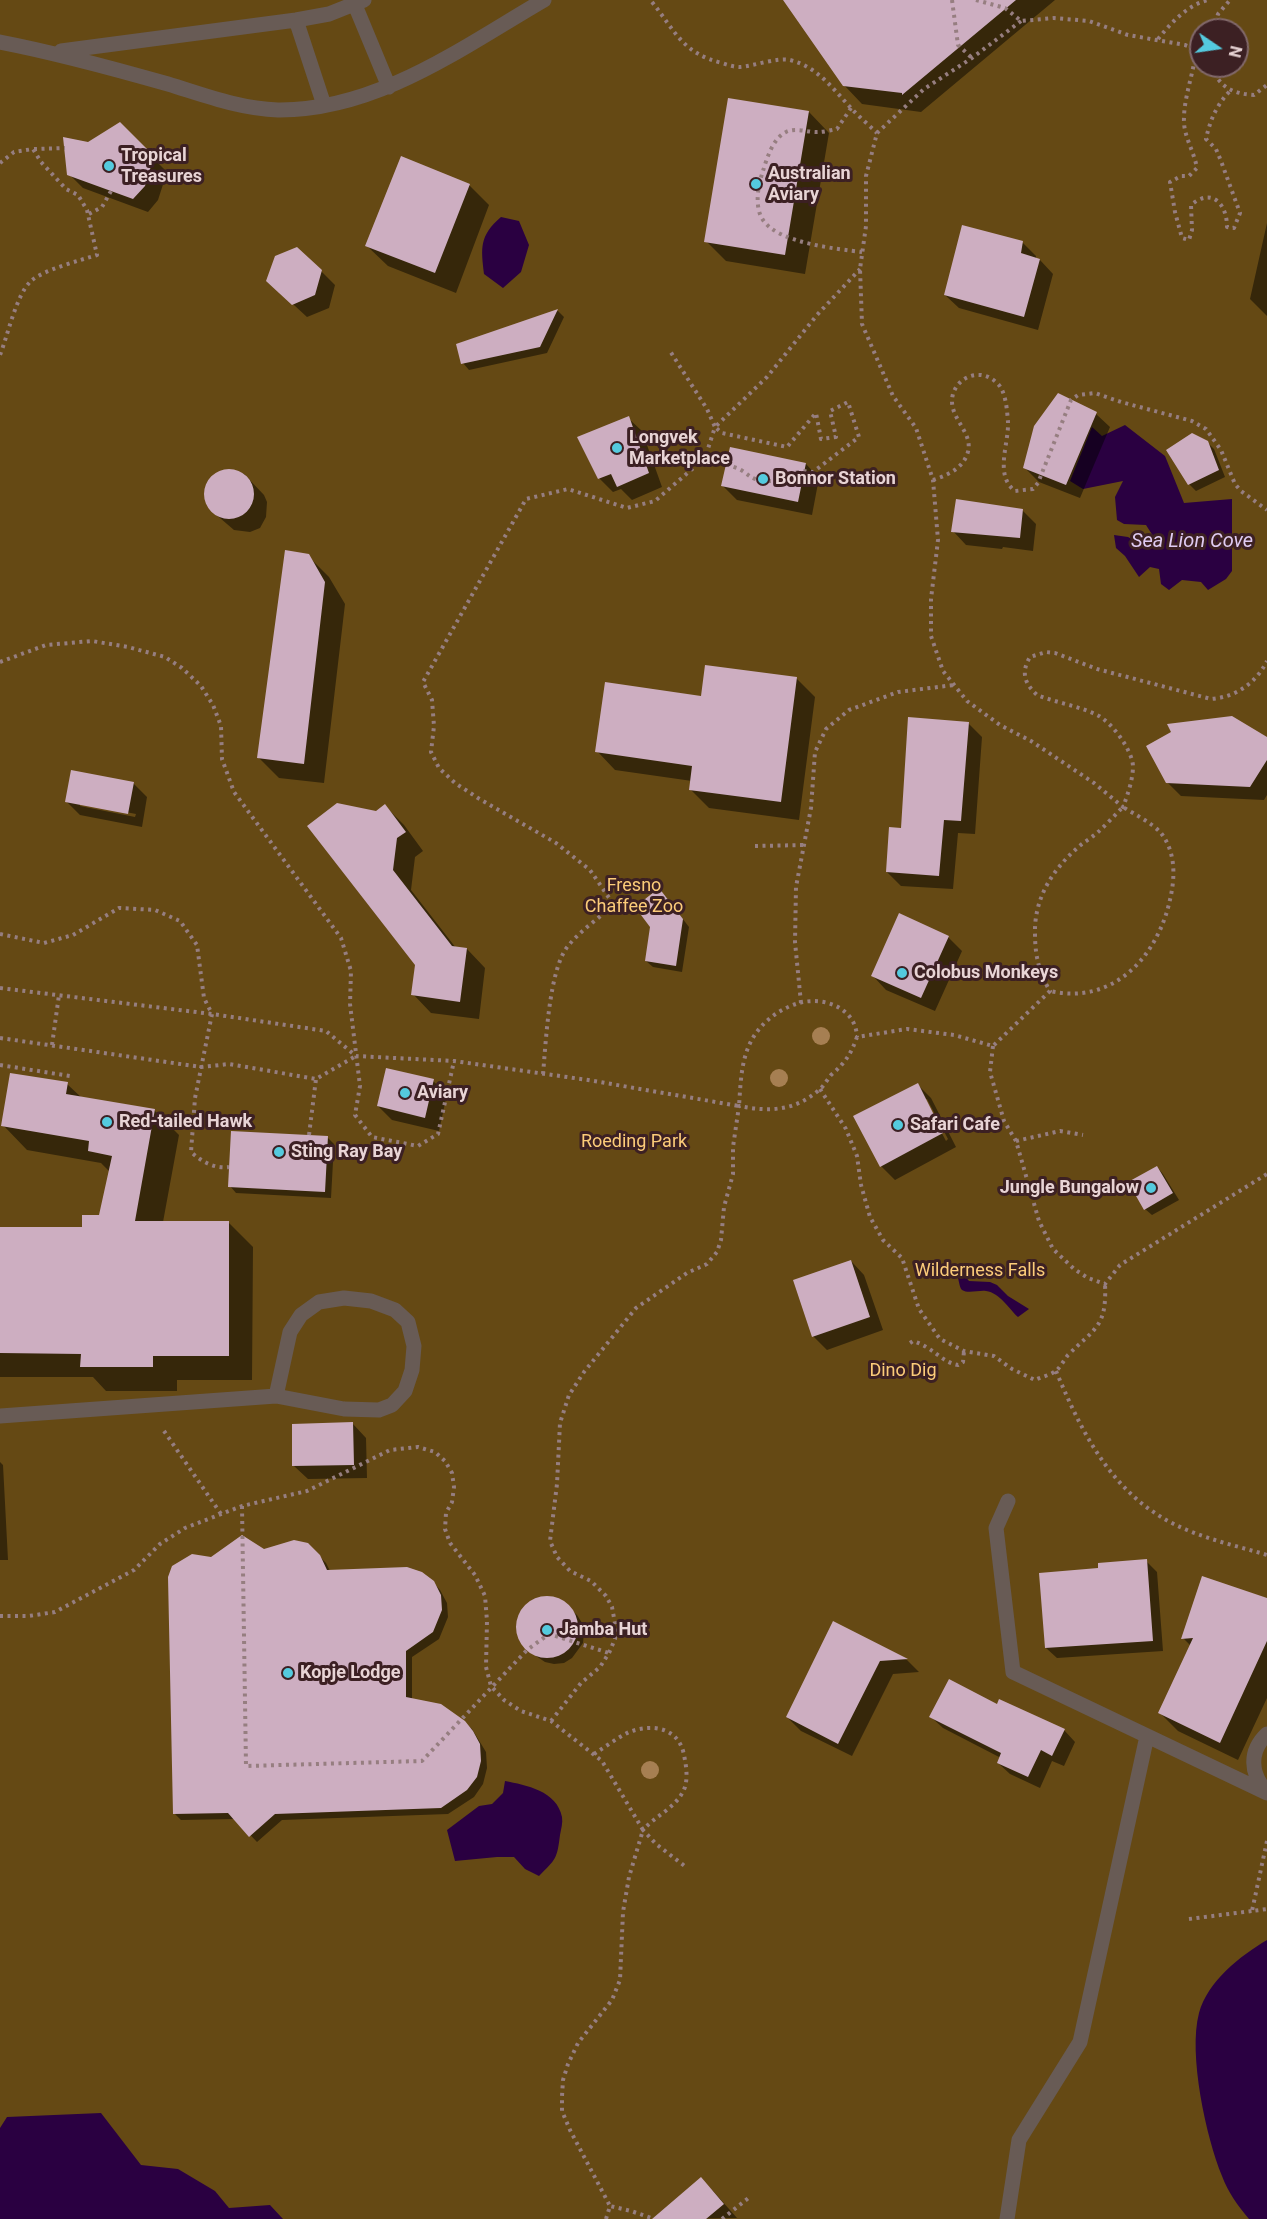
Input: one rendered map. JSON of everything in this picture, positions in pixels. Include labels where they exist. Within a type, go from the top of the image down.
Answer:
[{"type":"lane","points":[[0,42],[55,52],[236,105],[279,110],[324,105],[357,98],[389,87],[544,0]]},
{"type":"lane","points":[[55,52],[328,15],[359,2],[389,87]]},
{"type":"lane","points":[[296,20],[324,105]]},
{"type":"lane","points":[[0,1416],[276,1396],[344,1409],[379,1410],[392,1405],[405,1391],[412,1370],[414,1346],[408,1322],[395,1310],[371,1301],[344,1298],[319,1302],[301,1315],[290,1332],[276,1396]]},
{"type":"lane","points":[[1008,1501],[996,1528],[1013,1672],[1267,1793]]},
{"type":"lane","points":[[1267,1734],[1256,1746],[1252,1759],[1259,1783],[1267,1793]]},
{"type":"lane","points":[[1007,2219],[1019,2140],[1080,2042],[1147,1736]]},
{"type":"path","points":[[952,0],[958,45],[972,58]]},
{"type":"path","points":[[976,0],[1005,8],[1021,21]]},
{"type":"path","points":[[1158,39],[1185,11],[1198,2],[1208,0]]},
{"type":"path","points":[[1217,18],[1230,0]]},
{"type":"path","points":[[652,2],[670,24],[675,36],[690,50],[710,60],[738,67],[789,60],[810,69],[828,82],[877,133]]},
{"type":"path","points":[[1189,47],[1128,34],[1089,21],[1054,18],[1021,21],[972,58],[924,89],[877,133],[866,176],[867,226],[860,269],[862,324],[893,396],[916,428],[933,480],[938,540],[931,599],[931,636],[943,671],[967,701],[1000,725],[1031,741],[1094,783],[1123,807],[1160,832],[1173,856],[1173,888],[1166,917],[1153,945],[1140,962],[1119,980],[1089,994],[1067,995],[1050,991],[1041,977],[1035,948],[1035,922],[1042,894],[1058,868],[1123,807],[1129,791],[1133,764],[1125,743],[1101,717],[1037,695],[1029,688],[1024,679],[1025,665],[1030,657],[1046,652],[1055,653],[1107,672],[1146,680],[1211,699],[1223,698],[1247,686],[1267,661]]},
{"type":"path","points":[[1190,78],[1184,125],[1197,168],[1189,176],[1181,176],[1170,182],[1174,212],[1182,238],[1189,240],[1192,230],[1191,205],[1198,199],[1209,197],[1219,202],[1225,209],[1227,227],[1234,228],[1240,213],[1216,149],[1206,139],[1216,107],[1231,90]]},
{"type":"path","points":[[1216,78],[1236,94],[1254,95],[1267,85]]},
{"type":"path","points":[[851,108],[837,129],[819,132],[787,131],[767,157],[761,176],[758,209],[764,222],[789,237],[812,246],[862,252]]},
{"type":"path","points":[[0,163],[14,152],[64,148]]},
{"type":"path","points":[[0,355],[15,308],[31,281],[67,264],[97,255],[89,214],[78,195],[66,189],[41,162],[33,149]]},
{"type":"path","points":[[89,214],[102,207],[111,191]]},
{"type":"path","points":[[543,1074],[552,994],[559,964],[567,947],[614,905],[591,870],[556,843],[455,783],[439,768],[431,752],[434,726],[432,700],[423,682],[526,499],[567,489],[627,508],[655,501],[705,458],[715,427],[767,376],[817,315],[860,269]]},
{"type":"path","points":[[670,351],[707,409],[715,427],[722,433],[787,447],[816,413],[821,439],[836,437],[830,411],[848,402],[859,437],[813,472],[790,473],[782,480],[767,481],[750,478],[740,470],[705,458]]},
{"type":"path","points":[[933,480],[955,470],[966,459],[970,445],[952,409],[953,394],[960,380],[969,375],[980,375],[998,383],[1002,390],[1008,433],[1004,477],[1007,484],[1015,490],[1033,489],[1038,483],[1071,400],[1078,395],[1095,393],[1192,421],[1206,429],[1221,450],[1235,484],[1267,510]]},
{"type":"path","points":[[0,662],[46,645],[92,641],[128,646],[165,657],[182,668],[201,686],[213,705],[221,726],[222,759],[234,792],[341,938],[351,971],[350,1004],[360,1086],[355,1115],[372,1137],[418,1146],[438,1134],[454,1061]]},
{"type":"path","points":[[801,1003],[796,972],[796,887],[811,808],[815,752],[826,729],[849,710],[898,692],[954,685]]},
{"type":"path","points":[[755,846],[804,844]]},
{"type":"path","points":[[0,934],[44,943],[73,935],[119,908],[155,910],[180,921],[198,945],[204,998],[212,1014],[195,1098],[191,1152],[201,1161],[220,1168],[229,1167]]},
{"type":"path","points":[[0,988],[212,1014],[326,1031],[356,1056]]},
{"type":"path","points":[[1050,991],[993,1046],[990,1072],[1004,1121],[1016,1142],[1039,1221],[1053,1249],[1074,1269],[1088,1278],[1105,1284]]},
{"type":"path","points":[[52,1045],[59,995]]},
{"type":"path","points":[[0,1038],[201,1067],[229,1065],[316,1079],[356,1056],[454,1061],[543,1074],[738,1106],[767,1111],[798,1104],[820,1089],[843,1066],[852,1054],[857,1037],[854,1022],[847,1012],[837,1005],[801,1003],[780,1011],[761,1027],[750,1043],[743,1062],[738,1106],[733,1147],[733,1174],[724,1208],[721,1240],[717,1252],[707,1264],[687,1273],[636,1308],[584,1372],[569,1395],[560,1423],[557,1484],[550,1541],[556,1557],[570,1571],[591,1581],[606,1596],[612,1607],[616,1629],[615,1640],[600,1667],[582,1683],[551,1721]]},
{"type":"path","points":[[857,1037],[908,1029],[954,1035],[993,1046]]},
{"type":"path","points":[[0,1065],[70,1076]]},
{"type":"path","points":[[309,1135],[316,1079]]},
{"type":"path","points":[[820,1089],[846,1129],[857,1156],[861,1185],[870,1217],[883,1240],[902,1258],[919,1309],[940,1339],[964,1351],[994,1356],[1012,1369],[1035,1380],[1056,1371],[1100,1324],[1106,1301],[1105,1284],[1120,1265],[1267,1174]]},
{"type":"path","points":[[1016,1142],[1060,1131],[1083,1135]]},
{"type":"path","points":[[910,1343],[913,1341],[926,1345],[948,1363],[958,1365],[963,1362],[964,1351]]},
{"type":"path","points":[[1056,1371],[1071,1408],[1090,1441],[1126,1491],[1156,1515],[1188,1531],[1267,1555]]},
{"type":"path","points":[[162,1428],[221,1514]]},
{"type":"path","points":[[0,1616],[29,1616],[55,1612],[134,1570],[160,1544],[185,1528],[242,1506],[307,1491],[390,1450],[418,1447],[435,1452],[445,1461],[452,1473],[454,1487],[452,1502],[446,1513],[446,1529],[450,1543],[475,1575],[485,1596],[486,1667],[491,1686],[504,1700],[521,1711],[551,1721],[602,1761],[643,1830],[656,1844],[686,1867]]},
{"type":"path","points":[[242,1506],[246,1766],[422,1761],[527,1650],[549,1634],[609,1653]]},
{"type":"path","points":[[594,1754],[631,1731],[661,1728],[673,1733],[682,1746],[687,1769],[685,1788],[672,1806],[651,1821],[643,1830],[628,1877],[622,1912],[620,1980],[612,2000],[578,2043],[563,2080],[562,2111],[610,2206],[606,2219]]},
{"type":"path","points":[[1252,1911],[1267,1841]]},
{"type":"path","points":[[1189,1919],[1267,1909]]},
{"type":"path","points":[[722,2219],[751,2196]]},
{"type":"path","points":[[610,2206],[654,2219]]},
{"type":"green space","name":"Roeding Park","points":[[0,0],[1267,0],[1267,2219],[0,2219]]},
{"type":"water","points":[[501,217],[519,221],[529,245],[521,272],[503,288],[484,274],[482,257],[485,237]]},
{"type":"water","name":"Sea Lion Cove","points":[[1125,425],[1165,456],[1184,503],[1232,499],[1232,571],[1226,579],[1208,590],[1201,582],[1182,580],[1169,590],[1161,584],[1159,569],[1150,567],[1139,577],[1125,556],[1116,548],[1114,535],[1128,537],[1137,542],[1153,536],[1146,525],[1124,524],[1117,520],[1115,497],[1123,481],[1083,489],[1070,481],[1092,427],[1102,436]]},
{"type":"water","points":[[955,1264],[969,1281],[990,1282],[997,1285],[1008,1296],[1029,1309],[1018,1317],[991,1292],[962,1290],[956,1273],[949,1276],[944,1273],[948,1265]]},
{"type":"water","points":[[505,1781],[540,1791],[554,1801],[559,1808],[562,1822],[557,1854],[539,1876],[525,1869],[514,1857],[455,1861],[447,1830],[479,1806],[492,1804],[503,1793]]},
{"type":"water","points":[[1267,1940],[1267,2219],[1249,2219],[1227,2188],[1210,2140],[1197,2072],[1196,2030],[1203,2001],[1217,1980],[1246,1954]]},
{"type":"water","points":[[101,2113],[141,2165],[178,2169],[215,2191],[229,2208],[270,2205],[283,2219],[0,2219],[0,2128],[7,2117]]},
{"type":"building","points":[[783,0],[1016,0],[902,95],[902,93],[843,86]]},
{"type":"building","name":"Australian Aviary","points":[[728,98],[809,111],[785,255],[704,242]]},
{"type":"building","name":"Tropical Treasures","points":[[120,122],[154,156],[145,186],[133,199],[67,175],[63,137],[88,142]]},
{"type":"building","points":[[401,156],[470,184],[435,273],[365,246]]},
{"type":"building","points":[[962,225],[1023,241],[1021,253],[1040,259],[1024,317],[944,295]]},
{"type":"building","points":[[297,247],[322,270],[315,295],[292,305],[266,281],[275,256]]},
{"type":"building","points":[[558,309],[540,347],[461,364],[456,344]]},
{"type":"building","points":[[1058,393],[1097,412],[1066,485],[1023,468],[1034,426]]},
{"type":"building","points":[[629,416],[649,473],[617,487],[611,474],[598,479],[577,437]]},
{"type":"building","points":[[1192,433],[1208,441],[1219,470],[1188,485],[1166,450]]},
{"type":"building","name":"Bonnor Station","points":[[730,447],[806,463],[798,502],[721,486]]},
{"type":"building","points":[[224,469],[234,469],[247,476],[254,489],[254,499],[247,512],[234,519],[224,519],[215,515],[208,508],[204,499],[204,489],[208,480],[215,473]]},
{"type":"building","points":[[956,499],[1023,509],[1020,538],[951,532]]},
{"type":"building","points":[[285,550],[309,554],[325,582],[304,764],[257,758]]},
{"type":"building","points":[[705,665],[797,677],[781,802],[689,790],[692,766],[595,752],[605,682],[701,696]]},
{"type":"building","points":[[1232,716],[1267,737],[1267,760],[1250,787],[1166,783],[1146,746],[1171,732],[1167,724]]},
{"type":"building","points":[[908,717],[969,722],[961,821],[944,820],[939,876],[886,872],[889,827],[901,828]]},
{"type":"building","points":[[71,770],[134,782],[128,814],[65,802]]},
{"type":"building","points":[[337,803],[376,811],[385,804],[406,832],[397,838],[393,870],[452,946],[467,948],[460,1002],[411,995],[415,965],[307,826]]},
{"type":"building","points":[[659,888],[683,919],[676,966],[645,961],[650,927],[635,907]]},
{"type":"building","points":[[899,913],[949,936],[921,998],[871,976]]},
{"type":"building","name":"Aviary","points":[[386,1068],[434,1079],[425,1118],[377,1106]]},
{"type":"building","points":[[10,1073],[68,1082],[66,1094],[155,1109],[135,1221],[229,1221],[229,1356],[153,1356],[153,1367],[80,1367],[81,1354],[0,1353],[0,1227],[82,1227],[82,1215],[99,1215],[112,1156],[88,1151],[89,1141],[1,1126]]},
{"type":"building","name":"Safari Cafe","points":[[918,1083],[943,1133],[880,1167],[853,1116]]},
{"type":"building","name":"Sting Ray Bay","points":[[231,1131],[328,1136],[325,1192],[228,1187]]},
{"type":"building","name":"Jungle Bungalow","points":[[1157,1166],[1173,1193],[1144,1210],[1128,1182]]},
{"type":"building","points":[[851,1260],[870,1317],[812,1337],[793,1280]]},
{"type":"building","points":[[353,1422],[354,1465],[292,1466],[292,1424]]},
{"type":"building","name":"Kopje Lodge","points":[[242,1535],[264,1549],[294,1540],[308,1543],[320,1555],[327,1570],[407,1567],[422,1572],[434,1581],[441,1595],[442,1610],[433,1632],[406,1651],[406,1697],[441,1704],[465,1721],[473,1731],[480,1744],[481,1761],[477,1777],[467,1790],[441,1808],[275,1814],[249,1837],[228,1813],[173,1814],[168,1577],[172,1566],[192,1554],[211,1557]]},
{"type":"building","points":[[1147,1559],[1153,1641],[1045,1648],[1039,1573],[1098,1568],[1098,1563]]},
{"type":"building","points":[[1202,1576],[1267,1598],[1267,1641],[1220,1743],[1158,1713],[1193,1638],[1181,1639]]},
{"type":"building","name":"Jamba Hut","points":[[547,1596],[569,1605],[578,1627],[569,1649],[547,1658],[525,1649],[516,1627],[525,1605]]},
{"type":"building","points":[[833,1621],[908,1659],[880,1661],[838,1744],[786,1717]]},
{"type":"building","points":[[949,1679],[997,1704],[999,1699],[1065,1729],[1052,1756],[1041,1750],[1028,1777],[997,1763],[1001,1753],[929,1717]]},
{"type":"building","points":[[701,2177],[724,2204],[706,2219],[652,2219]]},
{"type":"place","name":"Tropical Treasures","points":[[109,166]]},
{"type":"place","name":"Australian Aviary","points":[[756,184]]},
{"type":"place","name":"Longvek Marketplace","points":[[617,448]]},
{"type":"place","name":"Bonnor Station","points":[[763,479]]},
{"type":"place","name":"Colobus Monkeys","points":[[902,973]]},
{"type":"place","name":"Aviary","points":[[405,1093]]},
{"type":"place","name":"Red-tailed Hawk","points":[[107,1122]]},
{"type":"place","name":"Safari Cafe","points":[[898,1125]]},
{"type":"place","name":"Sting Ray Bay","points":[[279,1152]]},
{"type":"place","name":"Jungle Bungalow","points":[[1151,1188]]},
{"type":"place","name":"Jamba Hut","points":[[547,1630]]},
{"type":"place","name":"Kopje Lodge","points":[[288,1673]]},
{"type":"park label","name":"Fresno Chaffee Zoo","points":[[634,896]]},
{"type":"park label","name":"Wilderness Falls","points":[[980,1271]]},
{"type":"park label","name":"Dino Dig","points":[[903,1371]]}]
